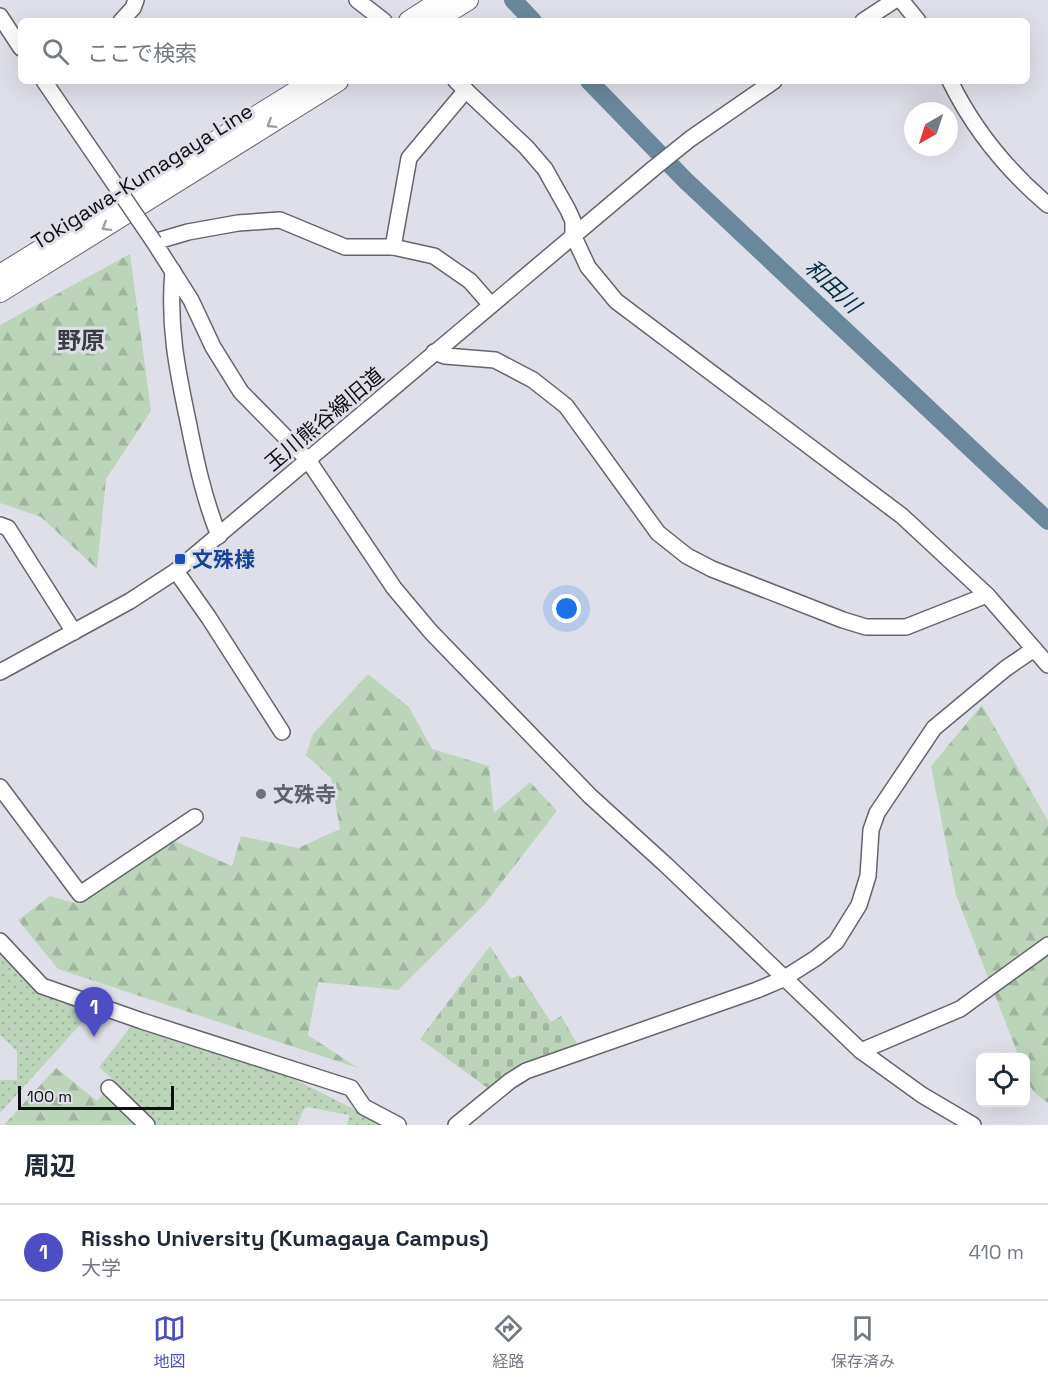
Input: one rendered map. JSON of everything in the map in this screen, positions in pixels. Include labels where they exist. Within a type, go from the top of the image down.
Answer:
[{"type":"main road","points":[[414,18],[442,0]]},
{"type":"main road","points":[[439,18],[465,2]]},
{"type":"main road","name":"Tokigawa-Kumagaya Line","points":[[0,275],[308,84]]},
{"type":"main road","name":"Tokigawa-Kumagaya Line","points":[[0,292],[334,84]]},
{"type":"street","points":[[125,18],[136,0]]},
{"type":"street","points":[[357,0],[380,18]]},
{"type":"street","points":[[867,18],[894,0]]},
{"type":"street","points":[[901,0],[916,18]]},
{"type":"street","points":[[0,16],[18,43]]},
{"type":"street","points":[[46,84],[173,271],[191,300],[213,347],[241,392],[308,460],[394,588],[431,632],[590,796],[666,865],[861,1051],[922,1095],[972,1125]]},
{"type":"street","name":"玉川熊谷線旧道","points":[[0,672],[130,601],[176,571],[672,153],[770,84]]},
{"type":"street","points":[[952,84],[997,155],[1048,205]]},
{"type":"street","points":[[393,247],[409,158],[461,85],[546,169],[573,221],[573,235],[588,267],[616,301],[902,516],[987,595],[1048,665]]},
{"type":"street","points":[[154,242],[188,232],[238,223],[280,220],[345,247],[393,247],[434,256],[470,281],[491,305]]},
{"type":"street","points":[[173,271],[170,303],[175,358],[199,475],[207,507],[219,536]]},
{"type":"street","points":[[435,352],[445,356],[495,360],[533,381],[566,406],[658,533],[687,556],[712,569],[866,627],[906,627],[987,595]]},
{"type":"street","points":[[0,525],[8,528],[74,632]]},
{"type":"street","points":[[176,571],[282,732]]},
{"type":"street","points":[[456,1125],[510,1081],[526,1071],[757,990],[783,979],[836,942],[859,905],[868,876],[871,830],[877,813],[934,728],[1005,669],[1034,649]]},
{"type":"street","points":[[0,787],[80,894],[195,817]]},
{"type":"street","points":[[0,941],[42,986],[142,1021],[351,1088],[364,1107],[398,1125]]},
{"type":"street","points":[[861,1051],[960,1009],[1048,945]]},
{"type":"street","points":[[109,1088],[147,1125]]},
{"type":"green space","points":[[130,254],[151,411],[106,479],[97,569],[41,517],[0,503],[0,325]]},
{"type":"green space","points":[[368,674],[409,707],[432,749],[489,766],[494,813],[530,782],[557,811],[484,905],[398,990],[318,982],[308,1035],[358,1068],[58,969],[18,920],[50,896],[75,903],[170,839],[232,866],[241,836],[298,848],[340,829],[331,778],[306,755],[313,734]]},
{"type":"green space","points":[[982,705],[1048,821],[1048,1103],[1030,1086],[1030,1053],[1017,1053],[956,895],[931,766]]},
{"type":"green space","points":[[490,946],[511,979],[520,975],[551,1022],[561,1016],[579,1047],[489,1089],[420,1039]]},
{"type":"green space","points":[[0,950],[37,985],[97,1006],[0,1113],[0,1080],[17,1080],[17,1051],[0,1035]]},
{"type":"green space","points":[[133,1024],[294,1079],[385,1125],[347,1125],[349,1115],[307,1107],[297,1125],[153,1125],[112,1084],[114,1081],[99,1067]]},
{"type":"green space","points":[[56,1068],[97,1101],[107,1090],[142,1125],[4,1125]]},
{"type":"waterway","name":"和田川","points":[[513,0],[530,18]]},
{"type":"waterway","name":"和田川","points":[[592,84],[685,180],[1048,521]]},
{"type":"place","name":"文殊様","points":[[180,559]]},
{"type":"place","name":"文殊寺","points":[[261,794]]},
{"type":"place","name":"Rissho University (Kumagaya Campus)","points":[[94,1037]]},
{"type":"district","name":"野原","points":[[81,340]]}]
